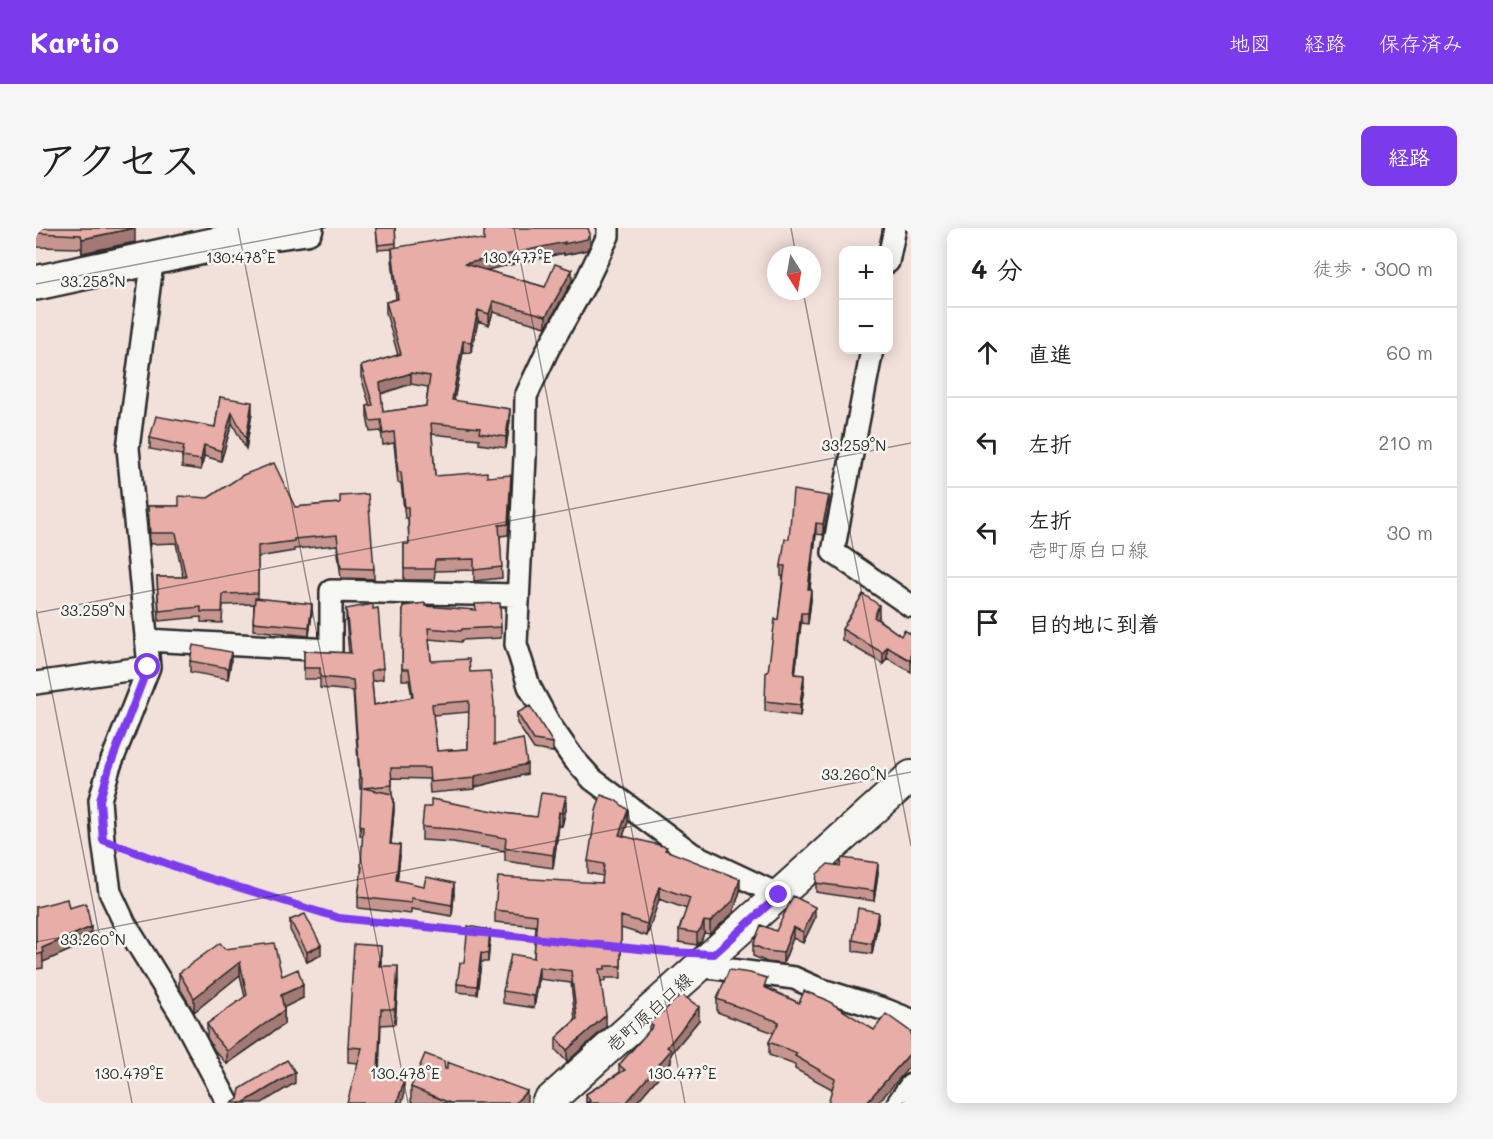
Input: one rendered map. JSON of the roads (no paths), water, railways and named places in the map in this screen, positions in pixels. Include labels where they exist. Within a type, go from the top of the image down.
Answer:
[{"type":"main road","points":[[36,283],[263,231],[306,228]]},
{"type":"main road","name":"壱町原白口線","points":[[547,1103],[911,776]]},
{"type":"street","points":[[608,228],[608,237],[526,396],[516,644],[529,686],[550,724],[573,758],[592,779],[692,854],[779,895]]},
{"type":"street","points":[[891,246],[895,228]]},
{"type":"street","points":[[153,257],[128,447],[148,667],[109,768],[100,800],[103,840],[110,892],[125,924],[182,1016],[228,1103]]},
{"type":"street","points":[[871,354],[833,552],[911,606]]},
{"type":"street","points":[[146,640],[331,650],[331,591],[518,595]]},
{"type":"street","points":[[36,683],[148,667]]},
{"type":"street","points":[[707,960],[794,978],[819,989],[911,1020]]},
{"type":"street","points":[[898,1103],[911,1085]]}]
